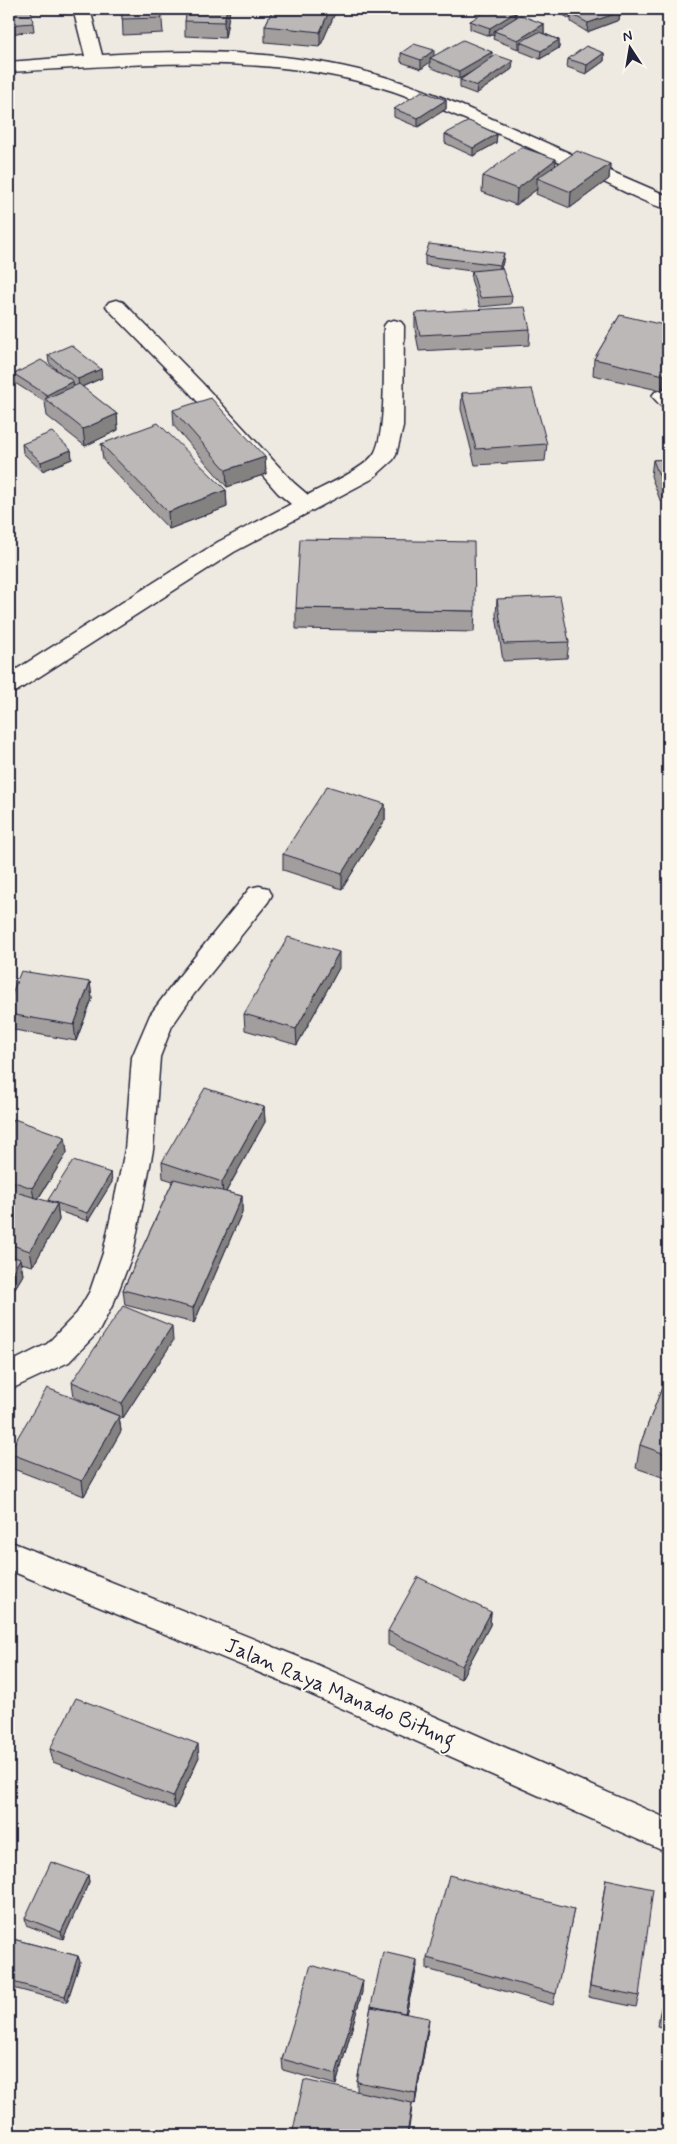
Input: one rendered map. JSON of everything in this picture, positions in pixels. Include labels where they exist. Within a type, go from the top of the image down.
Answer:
[{"type":"main road","points":[[81,9],[95,60]]},
{"type":"main road","points":[[9,67],[95,60],[252,60],[291,63],[370,79],[415,92],[668,202]]},
{"type":"main road","points":[[116,306],[196,388],[280,481],[305,504]]},
{"type":"main road","points":[[9,685],[226,547],[364,474],[385,455],[392,427],[394,326]]},
{"type":"main road","points":[[9,1378],[58,1353],[88,1322],[104,1293],[118,1253],[139,1150],[146,1057],[160,1022],[185,987],[259,895]]},
{"type":"main road","name":"Jalan Raya Manado Bitung","points":[[9,1555],[299,1673],[668,1836]]},
{"type":"building","points":[[31,9],[33,23],[9,25],[9,11]]},
{"type":"building","points":[[122,9],[161,9],[162,18],[122,19]]},
{"type":"building","points":[[187,9],[227,9],[224,22],[185,21]]},
{"type":"building","points":[[273,9],[330,9],[320,32],[265,26]]},
{"type":"building","points":[[490,9],[508,9],[516,12],[490,28],[470,21]]},
{"type":"building","points":[[585,9],[615,9],[620,12],[588,23],[571,14]]},
{"type":"building","points":[[520,15],[544,24],[518,40],[494,31]]},
{"type":"building","points":[[539,32],[559,40],[541,51],[520,42]]},
{"type":"building","points":[[463,40],[492,52],[459,71],[430,58]]},
{"type":"building","points":[[414,44],[434,50],[421,60],[401,53]]},
{"type":"building","points":[[586,46],[604,53],[587,65],[568,59]]},
{"type":"building","points":[[496,55],[513,61],[477,86],[460,80]]},
{"type":"building","points":[[422,91],[446,100],[418,118],[394,109]]},
{"type":"building","points":[[469,121],[497,134],[473,148],[445,134]]},
{"type":"building","points":[[521,147],[556,159],[517,189],[483,176]]},
{"type":"building","points":[[577,151],[610,164],[571,192],[537,178]]},
{"type":"building","points":[[429,244],[504,253],[500,265],[425,256]]},
{"type":"building","points":[[502,268],[512,296],[480,298],[472,271]]},
{"type":"building","points":[[525,307],[530,329],[420,335],[415,313]]},
{"type":"building","points":[[620,315],[668,326],[668,366],[664,375],[594,359]]},
{"type":"building","points":[[71,345],[101,369],[78,379],[48,355]]},
{"type":"building","points":[[41,360],[73,381],[47,395],[14,374]]},
{"type":"building","points":[[79,384],[117,414],[83,429],[45,399]]},
{"type":"building","points":[[532,389],[547,444],[476,449],[462,393]]},
{"type":"building","points":[[211,398],[265,457],[226,470],[173,410]]},
{"type":"building","points":[[158,423],[226,490],[168,512],[101,444]]},
{"type":"building","points":[[52,432],[71,450],[41,462],[22,444]]},
{"type":"building","points":[[668,459],[668,483],[662,483],[653,460]]},
{"type":"building","points":[[300,539],[474,542],[475,611],[296,608]]},
{"type":"building","points":[[560,596],[569,642],[504,644],[497,599]]},
{"type":"building","points":[[327,786],[385,804],[342,873],[283,854]]},
{"type":"building","points":[[288,937],[339,952],[296,1029],[244,1014]]},
{"type":"building","points":[[21,971],[90,982],[74,1025],[9,1014],[9,1001]]},
{"type":"building","points":[[205,1088],[264,1107],[222,1182],[162,1162]]},
{"type":"building","points":[[14,1119],[65,1137],[32,1188],[9,1180],[9,1127]]},
{"type":"building","points":[[73,1161],[111,1173],[87,1213],[48,1200]]},
{"type":"building","points":[[174,1179],[242,1196],[193,1308],[123,1290]]},
{"type":"building","points":[[9,1190],[57,1204],[30,1251],[9,1244]]},
{"type":"building","points":[[9,1255],[20,1259],[9,1278]]},
{"type":"building","points":[[123,1306],[172,1326],[122,1403],[72,1382]]},
{"type":"building","points":[[668,1372],[668,1455],[640,1445]]},
{"type":"building","points":[[47,1388],[119,1416],[82,1481],[9,1453]]},
{"type":"building","points":[[418,1577],[491,1612],[462,1666],[388,1631]]},
{"type":"building","points":[[76,1698],[198,1744],[173,1797],[50,1749]]},
{"type":"building","points":[[51,1862],[88,1875],[61,1932],[25,1918]]},
{"type":"building","points":[[449,1875],[574,1909],[556,1994],[427,1958]]},
{"type":"building","points":[[606,1879],[653,1889],[639,1996],[590,1986]]},
{"type":"building","points":[[9,1938],[78,1956],[65,1996],[9,1981]]},
{"type":"building","points":[[383,1952],[417,1960],[405,2013],[371,2006]]},
{"type":"building","points":[[311,1965],[363,1980],[336,2074],[282,2059]]},
{"type":"building","points":[[668,1979],[668,2017],[661,2015]]},
{"type":"building","points":[[371,2007],[429,2018],[416,2093],[357,2082]]},
{"type":"building","points":[[304,2080],[412,2103],[407,2135],[292,2135]]}]
